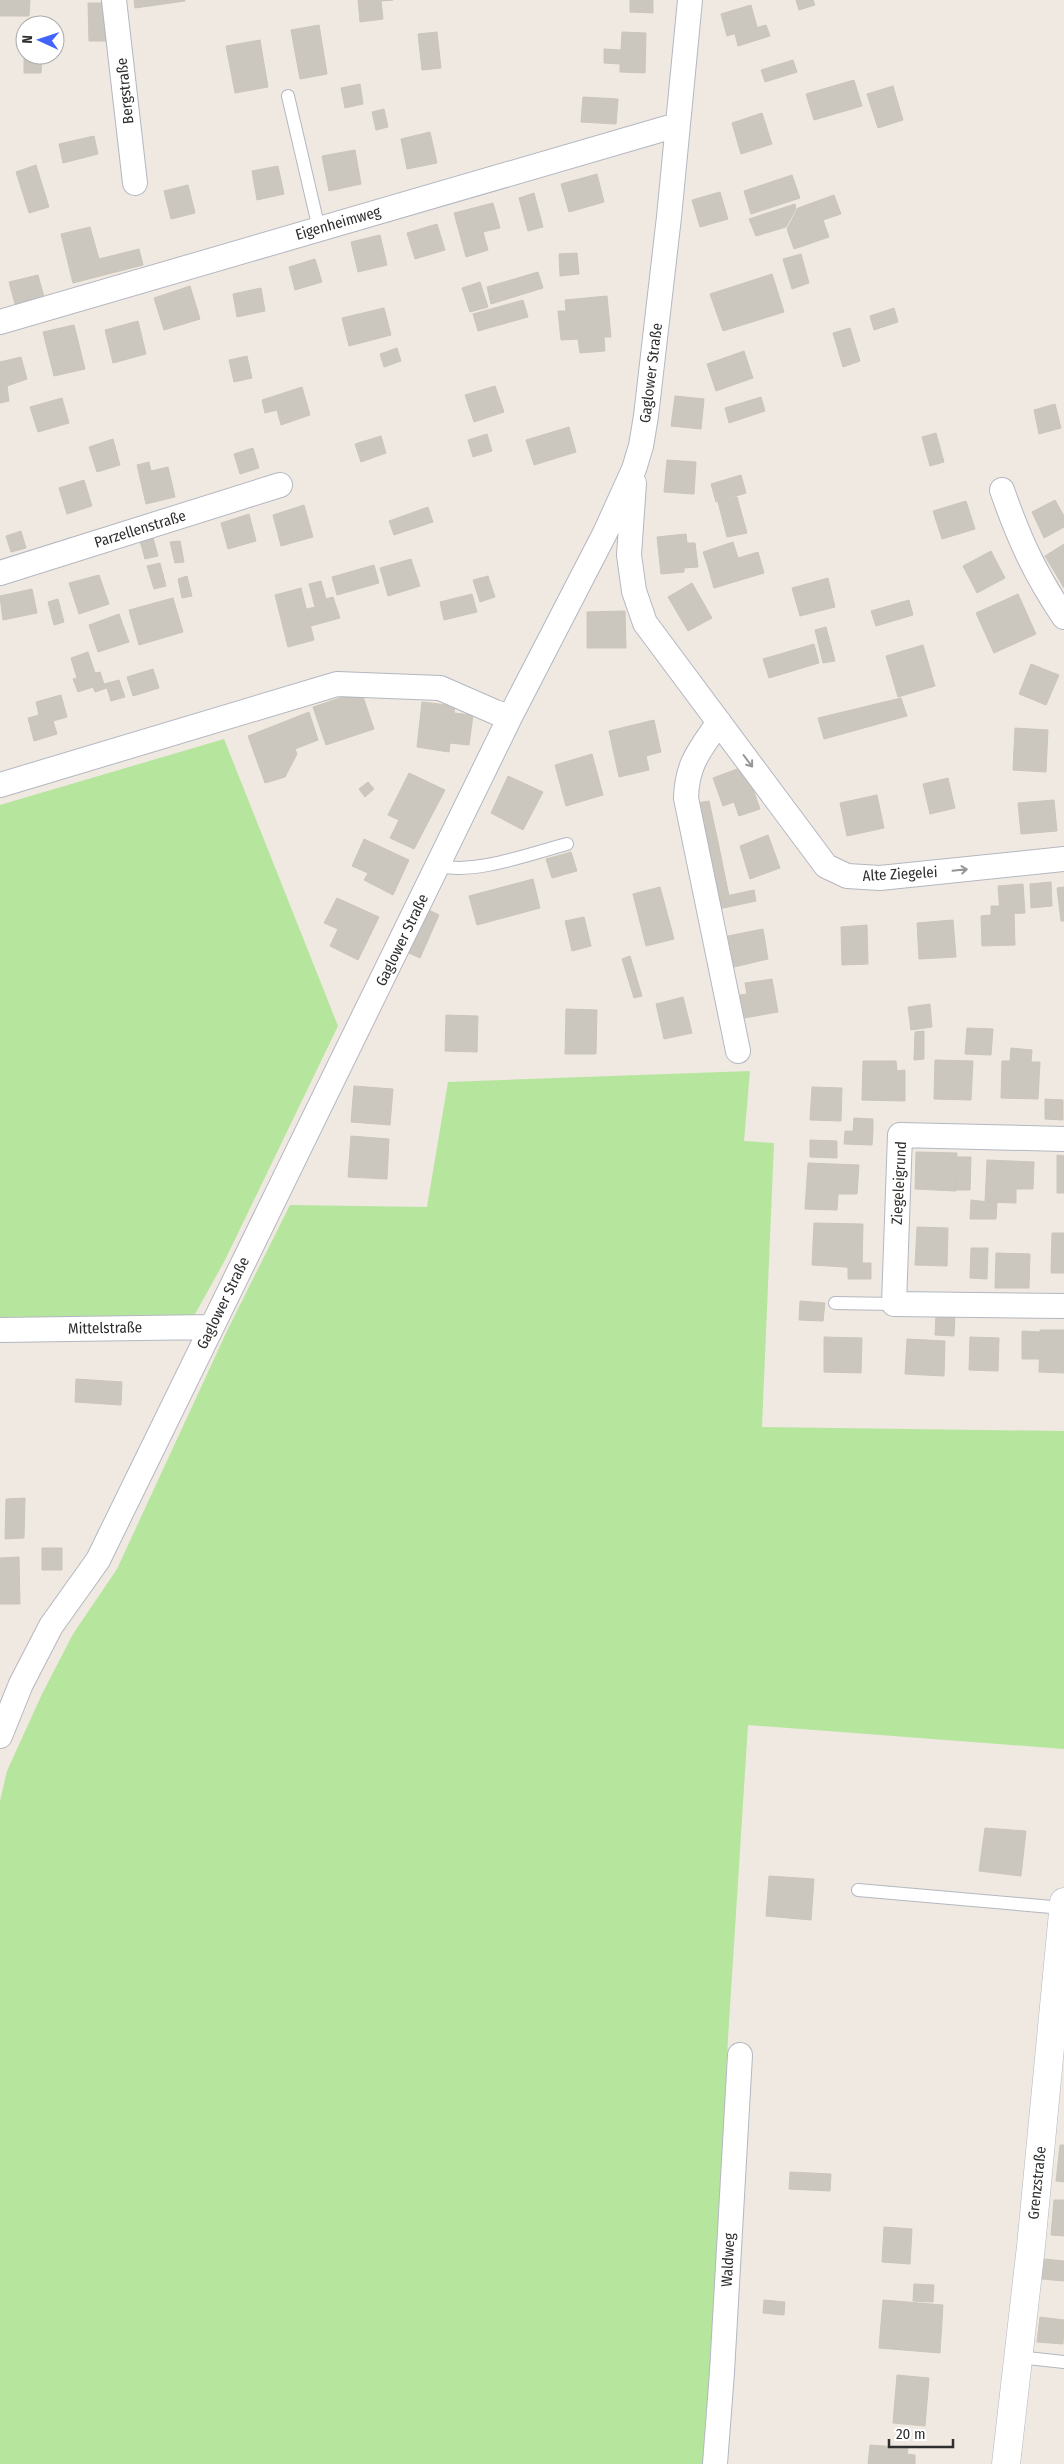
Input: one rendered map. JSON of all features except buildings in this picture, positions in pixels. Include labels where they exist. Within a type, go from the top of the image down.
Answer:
[{"type":"street","name":"Bergstraße","points":[[114,0],[135,183]]},
{"type":"street","name":"Gaglower Straße","points":[[0,1736],[21,1684],[51,1626],[98,1560],[510,717],[605,532],[634,469],[646,416],[668,226],[690,0]]},
{"type":"street","name":"Eigenheimweg","points":[[0,322],[677,125]]},
{"type":"street","name":"Alte Ziegelei","points":[[634,469],[630,555],[634,592],[645,622],[826,866],[846,876],[880,878],[1064,859]]},
{"type":"street","name":"Parzellenstraße","points":[[0,573],[280,485]]},
{"type":"street","points":[[1002,490],[1019,539],[1036,574],[1064,617]]},
{"type":"street","points":[[605,532],[618,539],[630,555]]},
{"type":"street","points":[[0,785],[337,684],[440,688],[510,717]]},
{"type":"street","points":[[719,722],[696,755],[687,778],[686,798],[738,1051]]},
{"type":"street","name":"Ziegeleigrund","points":[[894,1304],[900,1135],[1064,1139]]},
{"type":"street","points":[[894,1304],[1064,1306]]},
{"type":"street","name":"Mittelstraße","points":[[0,1330],[211,1327]]},
{"type":"street","name":"Grenzstraße","points":[[1006,2464],[1031,2246],[1064,1902]]},
{"type":"street","name":"Waldweg","points":[[715,2464],[740,2055]]},
{"type":"lane","points":[[288,96],[319,229]]},
{"type":"lane","points":[[438,865],[457,869],[483,865],[567,844]]},
{"type":"lane","points":[[835,1303],[894,1304]]},
{"type":"lane","points":[[858,1890],[1063,1908]]},
{"type":"lane","points":[[1018,2357],[1064,2362]]},
{"type":"green space","points":[[224,739],[338,1026],[225,1260],[194,1316],[0,1319],[0,805]]},
{"type":"green space","points":[[750,1071],[744,1141],[774,1143],[762,1427],[1064,1431],[1064,1749],[748,1725],[728,2038],[708,2464],[0,2464],[0,1801],[7,1771],[42,1694],[73,1634],[117,1569],[227,1331],[290,1205],[427,1207],[448,1082]]}]
